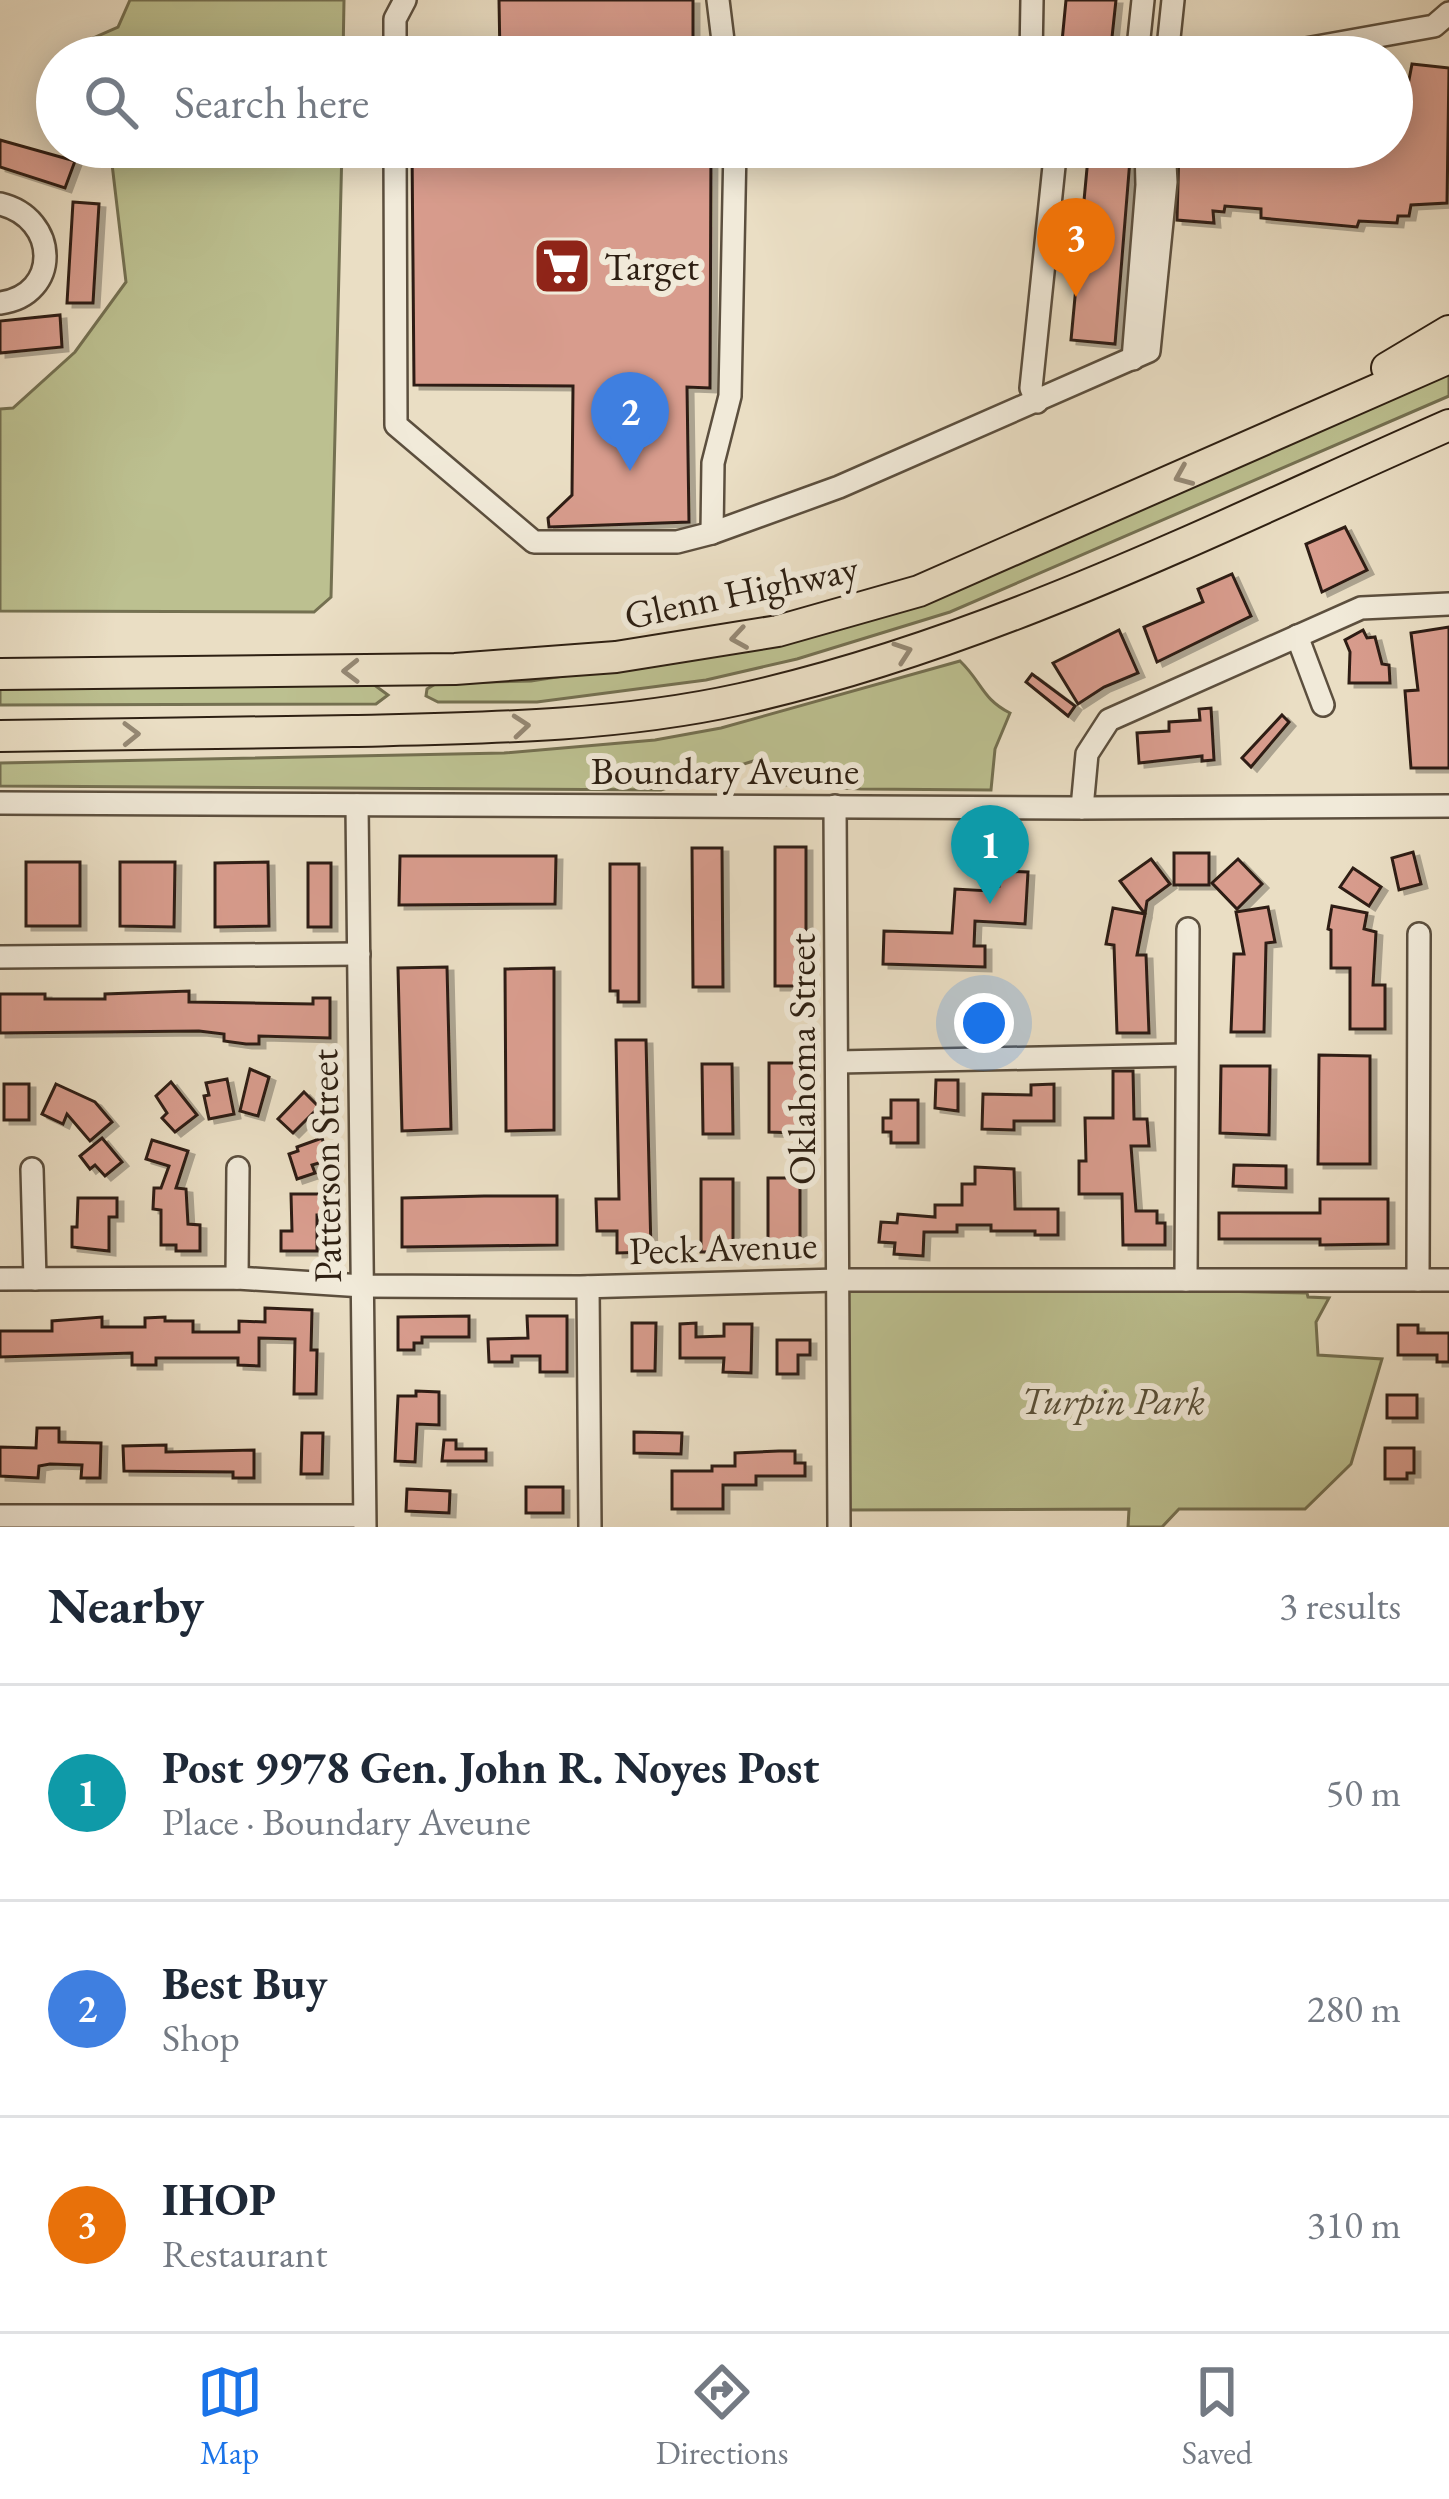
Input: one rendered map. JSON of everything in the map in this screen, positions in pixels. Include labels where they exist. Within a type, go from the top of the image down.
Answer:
[{"type":"highway","points":[[1290,430],[1449,331]]},
{"type":"highway","name":"Glenn Highway","points":[[0,674],[454,669],[616,657],[778,632],[919,591],[1449,358]]},
{"type":"highway","points":[[1046,602],[1449,424]]},
{"type":"highway","points":[[5,736],[498,728],[617,718],[737,700],[834,675],[1046,602],[1449,447]]},
{"type":"street","points":[[395,36],[395,19],[406,0]]},
{"type":"street","points":[[718,0],[722,36]]},
{"type":"street","points":[[1031,36],[1032,0]]},
{"type":"street","points":[[1140,36],[1143,0]]},
{"type":"street","points":[[1169,36],[1173,0]]},
{"type":"street","points":[[1378,36],[1434,26],[1449,14]]},
{"type":"street","points":[[395,168],[395,424],[534,542],[677,542],[712,533],[839,487],[1141,355],[1149,266],[1147,168]]},
{"type":"street","points":[[712,533],[712,463],[730,396],[735,168]]},
{"type":"street","points":[[1036,402],[1031,388],[1054,168]]},
{"type":"street","points":[[1149,266],[1165,168]]},
{"type":"street","points":[[0,203],[30,217],[45,249],[37,283],[24,296],[0,304]]},
{"type":"street","points":[[1082,808],[1088,754],[1109,720],[1360,608],[1449,604]]},
{"type":"street","points":[[1297,636],[1323,705]]},
{"type":"street","name":"Boundary Aveune","points":[[0,803],[1449,806]]},
{"type":"street","name":"Patterson Street","points":[[357,805],[364,1521]]},
{"type":"street","name":"Oklahoma Street","points":[[835,806],[839,1527]]},
{"type":"street","points":[[1186,1280],[1188,929]]},
{"type":"street","points":[[1418,1280],[1419,934]]},
{"type":"street","points":[[0,957],[358,954]]},
{"type":"street","points":[[838,1062],[1185,1055]]},
{"type":"street","points":[[237,1278],[238,1168]]},
{"type":"street","points":[[32,1169],[35,1279]]},
{"type":"street","name":"Peck Avenue","points":[[0,1279],[237,1278],[363,1286],[588,1287],[838,1280],[1449,1280]]},
{"type":"street","points":[[588,1287],[590,1527]]},
{"type":"street","points":[[0,1516],[364,1521]]},
{"type":"green space","points":[[130,0],[344,0],[343,36],[98,36],[118,27]]},
{"type":"green space","points":[[112,168],[341,168],[331,597],[314,612],[0,611],[0,409],[13,408],[75,352],[126,282]]},
{"type":"green space","points":[[1449,371],[1449,396],[950,612],[797,659],[706,680],[537,702],[438,702],[426,696],[427,689],[437,683],[531,681],[712,653],[947,591]]},
{"type":"green space","points":[[960,661],[988,696],[1010,713],[995,749],[991,790],[751,783],[763,758],[661,790],[0,786],[0,763],[504,753],[655,740],[721,728]]},
{"type":"green space","points":[[373,684],[388,695],[376,704],[0,705],[0,689]]},
{"type":"green space","name":"Turpin Park","points":[[846,1291],[1307,1293],[1308,1297],[1329,1298],[1316,1322],[1318,1355],[1382,1359],[1351,1464],[1305,1509],[1179,1509],[1162,1527],[1128,1527],[1129,1509],[845,1510]]},
{"type":"building","points":[[499,0],[693,0],[693,36],[500,36]]},
{"type":"building","points":[[1066,0],[1116,0],[1112,36],[1063,36]]},
{"type":"building","points":[[1413,64],[1449,68],[1447,203],[1411,205],[1409,216],[1398,216],[1397,223],[1359,221],[1357,227],[1261,218],[1261,209],[1225,206],[1224,212],[1213,211],[1214,223],[1177,220],[1178,168],[1413,168]]},
{"type":"building","points":[[0,140],[36,150],[36,168],[72,168],[65,188],[0,167]]},
{"type":"building","name":"Target","points":[[412,168],[711,168],[710,388],[687,387],[689,522],[549,527],[548,518],[572,495],[573,386],[414,385]]},
{"type":"building","points":[[1087,168],[1129,168],[1115,344],[1071,340]]},
{"type":"building","points":[[73,202],[99,204],[93,303],[67,303]]},
{"type":"building","points":[[60,315],[62,347],[0,353],[0,321]]},
{"type":"building","points":[[1345,527],[1367,570],[1322,592],[1306,544]]},
{"type":"building","points":[[1232,574],[1251,616],[1157,662],[1144,627],[1203,602],[1198,589]]},
{"type":"building","points":[[1449,627],[1449,768],[1411,768],[1405,691],[1418,690],[1411,633]]},
{"type":"building","points":[[1119,630],[1138,673],[1078,704],[1053,663]]},
{"type":"building","points":[[1363,630],[1367,638],[1375,637],[1382,664],[1389,665],[1390,683],[1349,683],[1350,652],[1345,640]]},
{"type":"building","points":[[1032,674],[1075,706],[1068,716],[1026,682]]},
{"type":"building","points":[[1211,708],[1214,760],[1202,761],[1202,756],[1139,763],[1137,733],[1169,731],[1169,722],[1200,720],[1199,709]]},
{"type":"building","points":[[1282,715],[1289,722],[1251,767],[1242,758]]},
{"type":"building","points":[[775,847],[806,847],[806,986],[775,986]]},
{"type":"building","points":[[692,848],[722,848],[723,987],[693,987]]},
{"type":"building","points":[[1413,852],[1421,884],[1399,890],[1392,858]]},
{"type":"building","points":[[1174,853],[1209,853],[1209,885],[1174,885]]},
{"type":"building","points":[[400,856],[556,856],[555,904],[399,905]]},
{"type":"building","points":[[1151,859],[1170,884],[1147,901],[1145,914],[1120,881]]},
{"type":"building","points":[[1238,859],[1262,884],[1237,909],[1212,883]]},
{"type":"building","points":[[26,862],[80,862],[80,926],[26,926]]},
{"type":"building","points":[[120,862],[175,862],[174,927],[120,926]]},
{"type":"building","points":[[268,862],[269,926],[215,927],[215,863]]},
{"type":"building","points":[[308,863],[331,863],[331,927],[308,927]]},
{"type":"building","points":[[610,864],[639,864],[639,1002],[618,1002],[618,991],[610,991]]},
{"type":"building","points":[[1353,868],[1381,887],[1369,906],[1340,887]]},
{"type":"building","points":[[1000,871],[1028,872],[1025,924],[975,921],[974,946],[985,946],[985,967],[883,964],[884,931],[952,933],[955,889],[990,891],[990,885],[999,886]]},
{"type":"building","points":[[1332,906],[1367,913],[1364,929],[1376,932],[1373,985],[1385,985],[1385,1029],[1350,1029],[1350,968],[1331,968],[1328,929]]},
{"type":"building","points":[[1268,907],[1275,942],[1266,943],[1264,1032],[1231,1032],[1234,954],[1244,954],[1236,912]]},
{"type":"building","points":[[1113,908],[1145,914],[1137,955],[1146,955],[1149,1033],[1117,1033],[1114,945],[1106,944]]},
{"type":"building","points":[[447,967],[451,1129],[402,1131],[398,968]]},
{"type":"building","points":[[554,968],[554,1130],[506,1131],[505,969]]},
{"type":"building","points":[[189,991],[189,1002],[313,1004],[313,998],[330,998],[330,1038],[259,1036],[259,1044],[246,1044],[224,1041],[224,1034],[199,1031],[0,1033],[0,994],[105,999],[105,994]]},
{"type":"building","points":[[616,1040],[646,1040],[651,1252],[617,1253],[617,1231],[597,1231],[596,1199],[619,1199]]},
{"type":"building","points":[[1319,1055],[1370,1056],[1370,1164],[1318,1164]]},
{"type":"building","points":[[769,1063],[800,1063],[799,1133],[769,1132]]},
{"type":"building","points":[[702,1064],[732,1064],[733,1134],[703,1134]]},
{"type":"building","points":[[1221,1066],[1270,1066],[1269,1135],[1220,1133]]},
{"type":"building","points":[[250,1069],[269,1077],[258,1116],[240,1111]]},
{"type":"building","points":[[1113,1071],[1133,1071],[1134,1119],[1147,1119],[1149,1146],[1131,1146],[1136,1211],[1157,1211],[1157,1223],[1165,1223],[1165,1245],[1123,1245],[1122,1194],[1079,1194],[1079,1161],[1086,1161],[1085,1118],[1113,1118]]},
{"type":"building","points":[[227,1079],[234,1114],[209,1119],[206,1083]]},
{"type":"building","points":[[936,1080],[958,1080],[958,1111],[935,1108]]},
{"type":"building","points":[[171,1082],[197,1115],[175,1132],[162,1118],[167,1113],[156,1096]]},
{"type":"building","points":[[4,1084],[29,1084],[29,1120],[4,1120]]},
{"type":"building","points":[[56,1084],[95,1102],[112,1122],[90,1141],[67,1114],[63,1124],[42,1114]]},
{"type":"building","points":[[1054,1084],[1054,1121],[1014,1121],[1014,1130],[982,1129],[983,1094],[1031,1095],[1031,1085]]},
{"type":"building","points":[[304,1092],[319,1107],[293,1133],[278,1119]]},
{"type":"building","points":[[891,1100],[918,1100],[918,1143],[891,1143],[891,1132],[883,1132],[883,1118],[891,1118]]},
{"type":"building","points":[[102,1138],[122,1162],[105,1176],[95,1165],[90,1169],[80,1156]]},
{"type":"building","points":[[322,1138],[329,1160],[312,1165],[315,1173],[297,1179],[289,1154]]},
{"type":"building","points":[[152,1140],[188,1151],[176,1188],[186,1189],[188,1224],[200,1225],[200,1251],[176,1251],[176,1245],[161,1245],[161,1210],[153,1209],[154,1188],[161,1188],[169,1166],[146,1159]]},
{"type":"building","points":[[1234,1165],[1286,1166],[1286,1188],[1233,1186]]},
{"type":"building","points":[[975,1167],[1014,1169],[1015,1209],[1058,1209],[1058,1235],[957,1225],[957,1232],[924,1232],[923,1256],[894,1254],[895,1243],[879,1242],[881,1222],[897,1223],[898,1214],[935,1217],[935,1205],[962,1205],[962,1184],[975,1184]]},
{"type":"building","points":[[768,1178],[800,1178],[800,1253],[768,1253]]},
{"type":"building","points":[[701,1179],[733,1179],[733,1252],[701,1252]]},
{"type":"building","points":[[291,1194],[326,1194],[326,1215],[317,1215],[317,1251],[281,1251],[281,1231],[292,1231]]},
{"type":"building","points":[[557,1196],[557,1245],[402,1247],[402,1198]]},
{"type":"building","points":[[78,1198],[117,1198],[117,1217],[109,1217],[109,1251],[72,1247]]},
{"type":"building","points":[[1320,1199],[1388,1199],[1388,1244],[1219,1239],[1219,1213],[1320,1213]]},
{"type":"building","points":[[265,1308],[312,1310],[316,1394],[294,1394],[295,1339],[259,1338],[259,1366],[238,1365],[238,1358],[156,1358],[156,1365],[132,1365],[132,1353],[0,1357],[0,1331],[52,1331],[52,1321],[102,1317],[102,1327],[145,1327],[145,1318],[165,1317],[165,1321],[193,1321],[193,1332],[239,1332],[239,1321],[265,1322]]},
{"type":"building","points":[[469,1316],[469,1337],[422,1337],[422,1343],[414,1343],[414,1350],[398,1350],[398,1317]]},
{"type":"building","points":[[527,1316],[567,1316],[567,1372],[540,1372],[540,1356],[489,1362],[488,1339],[528,1338]]},
{"type":"building","points":[[632,1323],[656,1323],[655,1371],[632,1371]]},
{"type":"building","points":[[696,1323],[696,1337],[724,1336],[724,1324],[752,1324],[751,1373],[723,1372],[724,1358],[680,1358],[680,1324]]},
{"type":"building","points":[[1398,1325],[1418,1325],[1418,1333],[1449,1333],[1449,1362],[1437,1362],[1437,1355],[1398,1355]]},
{"type":"building","points":[[777,1340],[810,1340],[810,1355],[798,1355],[798,1374],[777,1374]]},
{"type":"building","points":[[416,1391],[439,1392],[439,1425],[417,1424],[415,1462],[395,1461],[398,1396],[416,1396]]},
{"type":"building","points":[[1387,1395],[1417,1395],[1417,1418],[1387,1418]]},
{"type":"building","points":[[37,1428],[59,1428],[59,1442],[101,1443],[100,1478],[81,1478],[82,1465],[50,1464],[39,1466],[38,1478],[0,1476],[0,1447],[36,1448]]},
{"type":"building","points":[[634,1432],[682,1433],[681,1454],[634,1453]]},
{"type":"building","points":[[302,1433],[323,1433],[322,1474],[301,1474]]},
{"type":"building","points":[[444,1440],[456,1440],[456,1449],[486,1449],[486,1461],[442,1461]]},
{"type":"building","points":[[166,1445],[166,1452],[254,1450],[254,1478],[233,1478],[233,1472],[124,1471],[123,1446]]},
{"type":"building","points":[[1385,1448],[1414,1448],[1414,1473],[1407,1473],[1407,1479],[1385,1479]]},
{"type":"building","points":[[795,1451],[795,1463],[805,1463],[805,1476],[756,1476],[756,1485],[723,1485],[723,1509],[672,1509],[672,1471],[735,1466],[735,1453]]},
{"type":"building","points":[[526,1487],[563,1487],[563,1513],[526,1513]]},
{"type":"building","points":[[407,1489],[450,1491],[449,1513],[406,1511]]},
{"type":"place","name":"Target","points":[[562,266]]},
{"type":"place","name":"IHOP","points":[[1076,297]]},
{"type":"place","name":"Best Buy","points":[[630,471]]},
{"type":"place","name":"Post 9978 Gen. John R. Noyes Post","points":[[990,904]]}]
